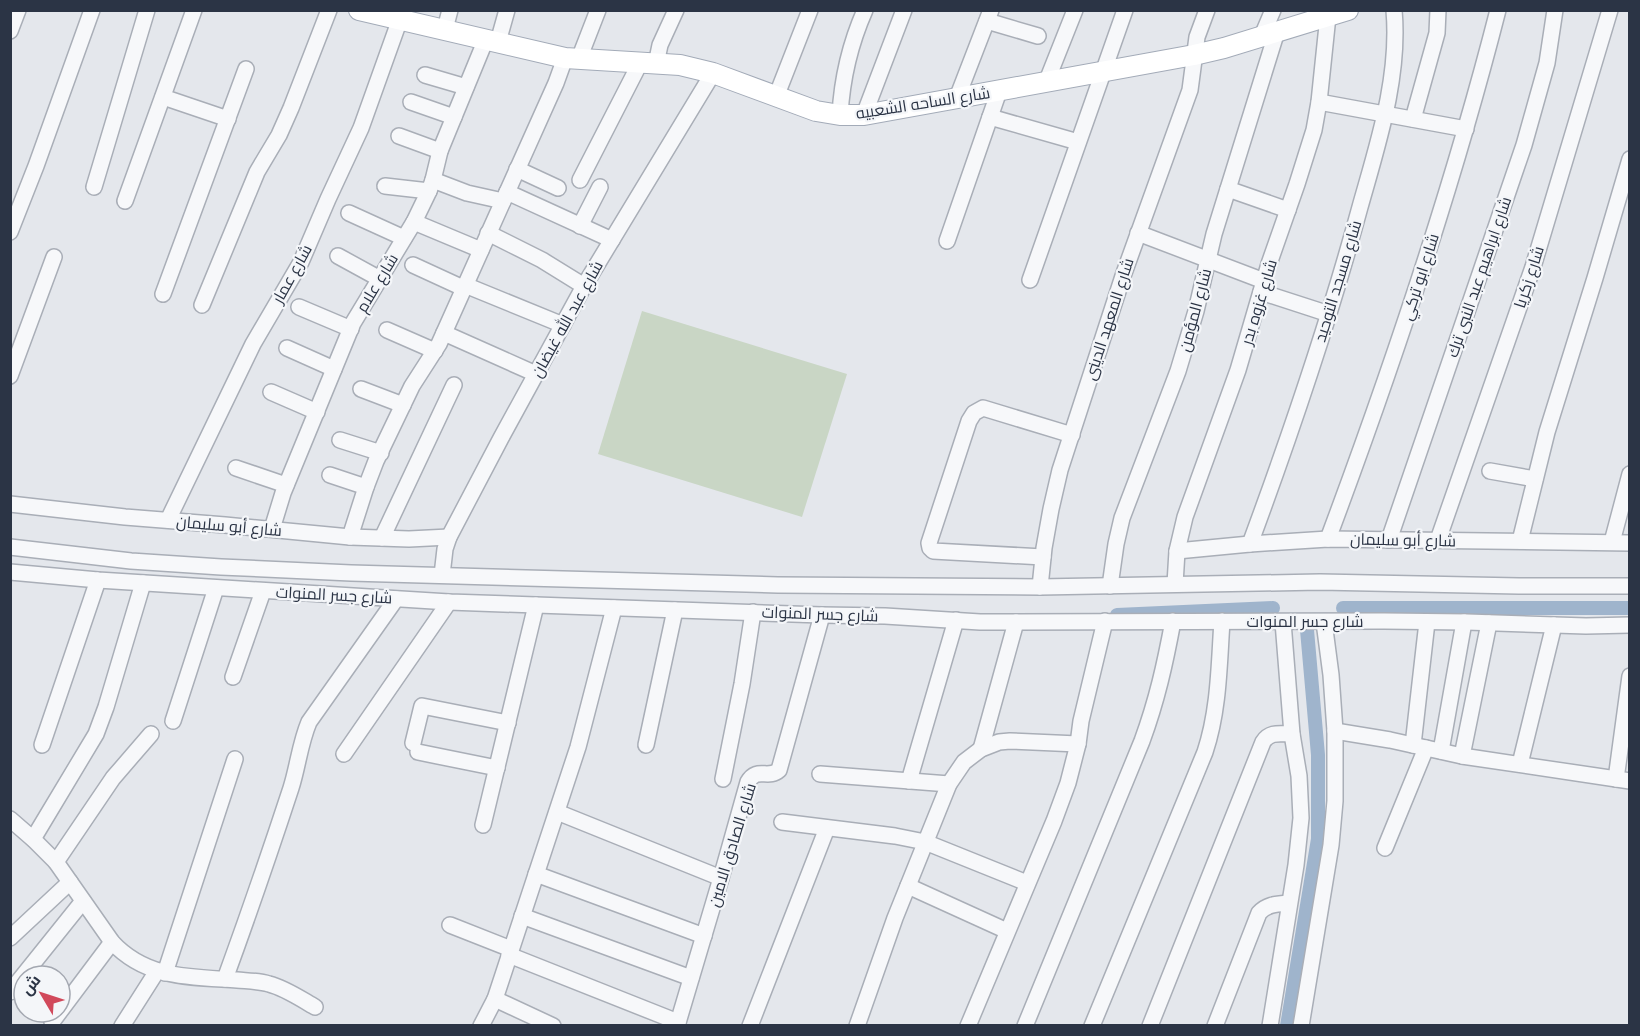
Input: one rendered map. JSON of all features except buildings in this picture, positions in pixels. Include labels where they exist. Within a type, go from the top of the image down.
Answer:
[{"type":"main road","name":"شارع الساحه الشعبيه","points":[[368,11],[400,19],[447,20],[492,40],[572,59],[680,65],[713,73],[816,111],[864,116],[1194,55],[1342,12]]},
{"type":"street","points":[[10,31],[18,10]]},
{"type":"street","points":[[10,232],[92,10]]},
{"type":"street","points":[[94,187],[147,10]]},
{"type":"street","points":[[125,201],[194,10]]},
{"type":"street","points":[[202,305],[257,172],[279,135],[291,108],[329,10]]},
{"type":"street","name":"شارع علام","points":[[272,529],[286,485],[351,328],[414,222],[431,186],[440,151],[466,87],[507,10]]},
{"type":"street","points":[[350,537],[366,487],[403,405],[416,378],[435,351],[444,333],[556,83],[572,59],[598,10]]},
{"type":"street","points":[[580,180],[660,45],[676,10]]},
{"type":"street","points":[[776,97],[810,10]]},
{"type":"street","points":[[840,115],[845,66],[865,10]]},
{"type":"street","points":[[864,116],[904,10]]},
{"type":"street","points":[[1046,83],[1075,10]]},
{"type":"street","points":[[1030,280],[1125,10]]},
{"type":"street","name":"شارع المعهد الدينى","points":[[1040,587],[1051,509],[1060,470],[1138,233],[1190,90],[1197,38],[1207,10]]},
{"type":"street","name":"شارع المؤمن","points":[[1110,586],[1122,518],[1178,371],[1196,311],[1214,234],[1269,34],[1273,10]]},
{"type":"street","name":"شارع مسجد التوحيد","points":[[1250,544],[1329,314],[1385,114],[1395,57],[1394,10]]},
{"type":"street","points":[[1413,119],[1437,33],[1438,10]]},
{"type":"street","name":"شارع ابو تركي","points":[[1328,539],[1423,271],[1466,129],[1498,10]]},
{"type":"street","name":"شارع ابراهيم عبد النبى ترك","points":[[1389,540],[1524,145],[1547,63],[1555,10]]},
{"type":"street","name":"شارع زكريا","points":[[1438,540],[1533,267],[1610,10]]},
{"type":"street","name":"شارع غزوه بدر","points":[[1175,584],[1177,551],[1185,517],[1238,370],[1262,287],[1314,130],[1342,12]]},
{"type":"street","points":[[957,98],[989,16],[1038,36]]},
{"type":"street","name":"شارع عمار","points":[[168,520],[253,344],[301,262],[361,128],[400,19]]},
{"type":"street","points":[[163,294],[246,69]]},
{"type":"street","name":"شارع عبد الله غيضان","points":[[442,575],[449,537],[562,325],[713,73]]},
{"type":"street","points":[[425,75],[466,87]]},
{"type":"street","points":[[947,241],[999,91]]},
{"type":"street","points":[[163,97],[228,119]]},
{"type":"street","points":[[411,102],[454,117]]},
{"type":"street","points":[[1319,102],[1466,129]]},
{"type":"street","points":[[990,117],[1078,142]]},
{"type":"street","points":[[399,136],[440,151]]},
{"type":"street","points":[[1521,541],[1547,432],[1629,159]]},
{"type":"street","points":[[518,169],[558,188]]},
{"type":"street","points":[[385,186],[431,186],[505,197],[612,240]]},
{"type":"street","points":[[580,226],[600,187]]},
{"type":"street","points":[[1228,189],[1288,210]]},
{"type":"street","points":[[349,213],[404,238]]},
{"type":"street","points":[[414,222],[481,250]]},
{"type":"street","points":[[488,233],[542,260],[584,286]]},
{"type":"street","points":[[1138,233],[1208,260],[1262,287],[1329,314]]},
{"type":"street","points":[[10,376],[54,256]]},
{"type":"street","points":[[338,256],[380,279]]},
{"type":"street","points":[[413,265],[562,325]]},
{"type":"street","points":[[299,307],[351,328]]},
{"type":"street","points":[[387,330],[435,351]]},
{"type":"street","points":[[444,333],[536,374]]},
{"type":"street","points":[[287,348],[334,369]]},
{"type":"street","points":[[382,538],[454,385]]},
{"type":"street","points":[[361,389],[403,405]]},
{"type":"street","points":[[271,392],[317,412]]},
{"type":"street","points":[[1043,557],[933,551],[929,543],[969,421],[977,410],[982,408],[1072,435]]},
{"type":"street","points":[[340,440],[381,453]]},
{"type":"street","points":[[236,468],[286,485]]},
{"type":"street","points":[[1490,471],[1535,479]]},
{"type":"street","points":[[1612,542],[1629,474]]},
{"type":"street","points":[[330,475],[366,487]]},
{"type":"street","name":"شارع أبو سليمان","points":[[10,504],[125,517],[350,537],[449,537]]},
{"type":"street","name":"شارع أبو سليمان","points":[[1177,551],[1328,539],[1629,543]]},
{"type":"street","name":"شارع جسر المنوات","points":[[10,547],[131,561],[221,567],[777,585],[1040,587],[1320,582],[1629,586]]},
{"type":"street","name":"شارع جسر المنوات","points":[[10,572],[98,580],[450,602],[1016,622],[1489,622],[1629,625]]},
{"type":"street","points":[[42,745],[98,580]]},
{"type":"street","points":[[33,839],[96,734],[143,583]]},
{"type":"street","points":[[173,721],[216,588]]},
{"type":"street","points":[[233,677],[262,591]]},
{"type":"street","points":[[225,979],[274,843],[293,783],[304,733],[309,722],[396,599]]},
{"type":"street","points":[[344,754],[450,602]]},
{"type":"street","points":[[483,825],[536,605]]},
{"type":"street","points":[[481,1026],[495,999],[578,747],[614,608]]},
{"type":"street","points":[[646,745],[675,610]]},
{"type":"street","points":[[723,779],[742,684],[753,612]]},
{"type":"street","name":"شارع الصادق الامين","points":[[677,1024],[750,778],[758,773],[772,774],[779,770],[822,615]]},
{"type":"street","points":[[909,781],[956,620]]},
{"type":"street","points":[[969,1026],[1061,802],[1078,744],[1081,721],[1105,621]]},
{"type":"street","points":[[1025,1026],[1155,707],[1173,621]]},
{"type":"street","points":[[1092,1026],[1210,737],[1215,707],[1222,621]]},
{"type":"street","points":[[981,749],[1016,622]]},
{"type":"street","points":[[1270,1026],[1296,865],[1301,818],[1299,776],[1292,734],[1283,622]]},
{"type":"street","points":[[1301,1026],[1331,845],[1335,801],[1335,731],[1324,622]]},
{"type":"street","points":[[1427,622],[1427,748]]},
{"type":"street","points":[[1385,848],[1427,748],[1464,622]]},
{"type":"street","points":[[1462,756],[1489,622]]},
{"type":"street","points":[[1520,765],[1554,625]]},
{"type":"street","points":[[1335,731],[1462,756],[1623,780],[1629,676]]},
{"type":"street","points":[[497,768],[416,747],[422,706],[508,723]]},
{"type":"street","points":[[56,862],[113,778],[151,734]]},
{"type":"street","points":[[1150,1026],[1263,741],[1272,734],[1292,734]]},
{"type":"street","points":[[857,1026],[925,842],[949,784],[964,762],[981,749],[999,742],[1078,744]]},
{"type":"street","points":[[122,1026],[161,972],[235,759]]},
{"type":"street","points":[[820,774],[949,784]]},
{"type":"street","points":[[557,812],[722,878]]},
{"type":"street","points":[[10,819],[56,862],[112,942],[137,963],[161,972],[270,984],[315,1007]]},
{"type":"street","points":[[782,822],[925,842],[1027,883]]},
{"type":"street","points":[[750,1026],[828,828]]},
{"type":"street","points":[[536,874],[704,936]]},
{"type":"street","points":[[10,938],[70,882]]},
{"type":"street","points":[[908,886],[1007,931]]},
{"type":"street","points":[[10,992],[83,901]]},
{"type":"street","points":[[1215,1026],[1259,913],[1270,905],[1289,903]]},
{"type":"street","points":[[522,916],[692,978]]},
{"type":"street","points":[[450,925],[677,1024]]},
{"type":"street","points":[[72,995],[112,942]]},
{"type":"street","points":[[495,999],[553,1026]]},
{"type":"green space","points":[[642,311],[847,374],[802,517],[598,454]]},
{"type":"waterway","points":[[1117,615],[1273,608]]},
{"type":"waterway","points":[[1343,608],[1630,608]]},
{"type":"waterway","points":[[1287,1026],[1318,839],[1318,755],[1307,630]]}]
